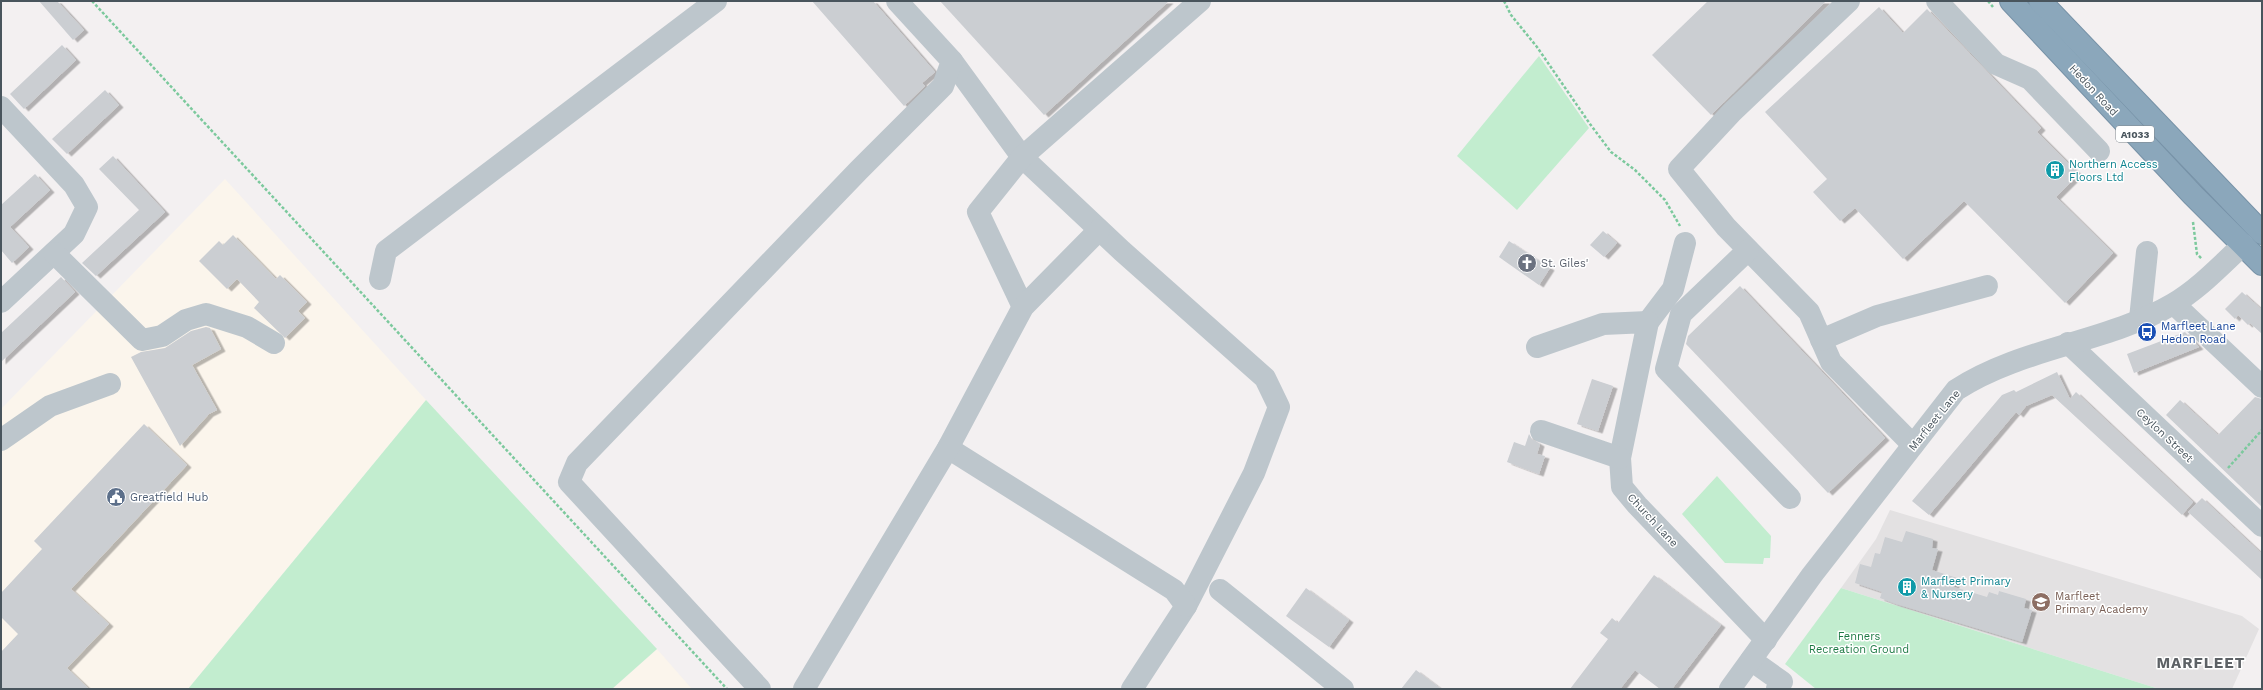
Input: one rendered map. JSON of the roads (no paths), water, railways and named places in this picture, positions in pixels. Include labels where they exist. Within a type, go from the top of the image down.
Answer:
[{"type":"highway","name":"Hedon Road","points":[[2011,1],[2193,195],[2262,264]]},
{"type":"highway","name":"Hedon Road","points":[[2040,1],[2260,227]]},
{"type":"street","points":[[380,278],[386,251],[716,1]]},
{"type":"street","points":[[897,1],[952,61],[1022,157],[1099,230],[1265,378],[1279,407],[1254,473],[1186,606],[1132,689]]},
{"type":"street","points":[[1024,307],[978,212],[1022,157],[1200,1]]},
{"type":"street","points":[[1849,1],[1732,112],[1679,169],[1748,250],[1809,312],[1831,362],[1913,445]]},
{"type":"street","points":[[1937,1],[1996,64],[2030,79],[2099,151]]},
{"type":"street","points":[[760,689],[569,482],[577,463],[859,170],[943,86],[952,61]]},
{"type":"street","points":[[1,107],[74,185],[86,208],[74,234],[1,302]]},
{"type":"street","points":[[804,689],[948,448],[1024,307],[1099,230]]},
{"type":"street","name":"Church Lane","points":[[1685,243],[1673,289],[1648,322],[1620,458],[1622,487],[1637,505],[1766,640]]},
{"type":"street","name":"Marfleet Lane","points":[[1730,689],[1812,575],[1956,390],[1988,371],[2122,327],[2174,304],[2214,273],[2243,244]]},
{"type":"street","points":[[1748,250],[1680,314],[1666,370],[1790,498]]},
{"type":"street","points":[[2140,319],[2147,252]]},
{"type":"street","points":[[54,253],[79,275],[142,340],[162,336],[186,320],[206,314],[247,327],[274,343]]},
{"type":"street","points":[[1821,340],[1877,316],[1987,286]]},
{"type":"street","points":[[2174,304],[2262,387]]},
{"type":"street","points":[[1537,347],[1603,324],[1648,322]]},
{"type":"street","name":"Ceylon Street","points":[[2068,344],[2262,526]]},
{"type":"street","points":[[1,440],[50,406],[110,384]]},
{"type":"street","points":[[1541,431],[1620,458]]},
{"type":"street","points":[[948,448],[1174,590],[1186,606]]},
{"type":"street","points":[[1220,590],[1343,689]]},
{"type":"street","points":[[1751,660],[1782,682],[1777,689]]},
{"type":"place","name":"Northern Access Floors Ltd","points":[[2055,170]]},
{"type":"place","name":"St. Giles'","points":[[1527,263]]},
{"type":"place","name":"Marfleet Lane Hedon Road","points":[[2147,332]]},
{"type":"place","name":"Greatfield Hub","points":[[116,497]]},
{"type":"place","name":"Marfleet Primary & Nursery","points":[[1907,587]]},
{"type":"place","name":"Marfleet Primary Academy","points":[[2041,602]]},
{"type":"district","name":"MARFLEET","points":[[2201,663]]},
{"type":"park label","name":"Fenners Recreation Ground","points":[[1859,642]]}]
